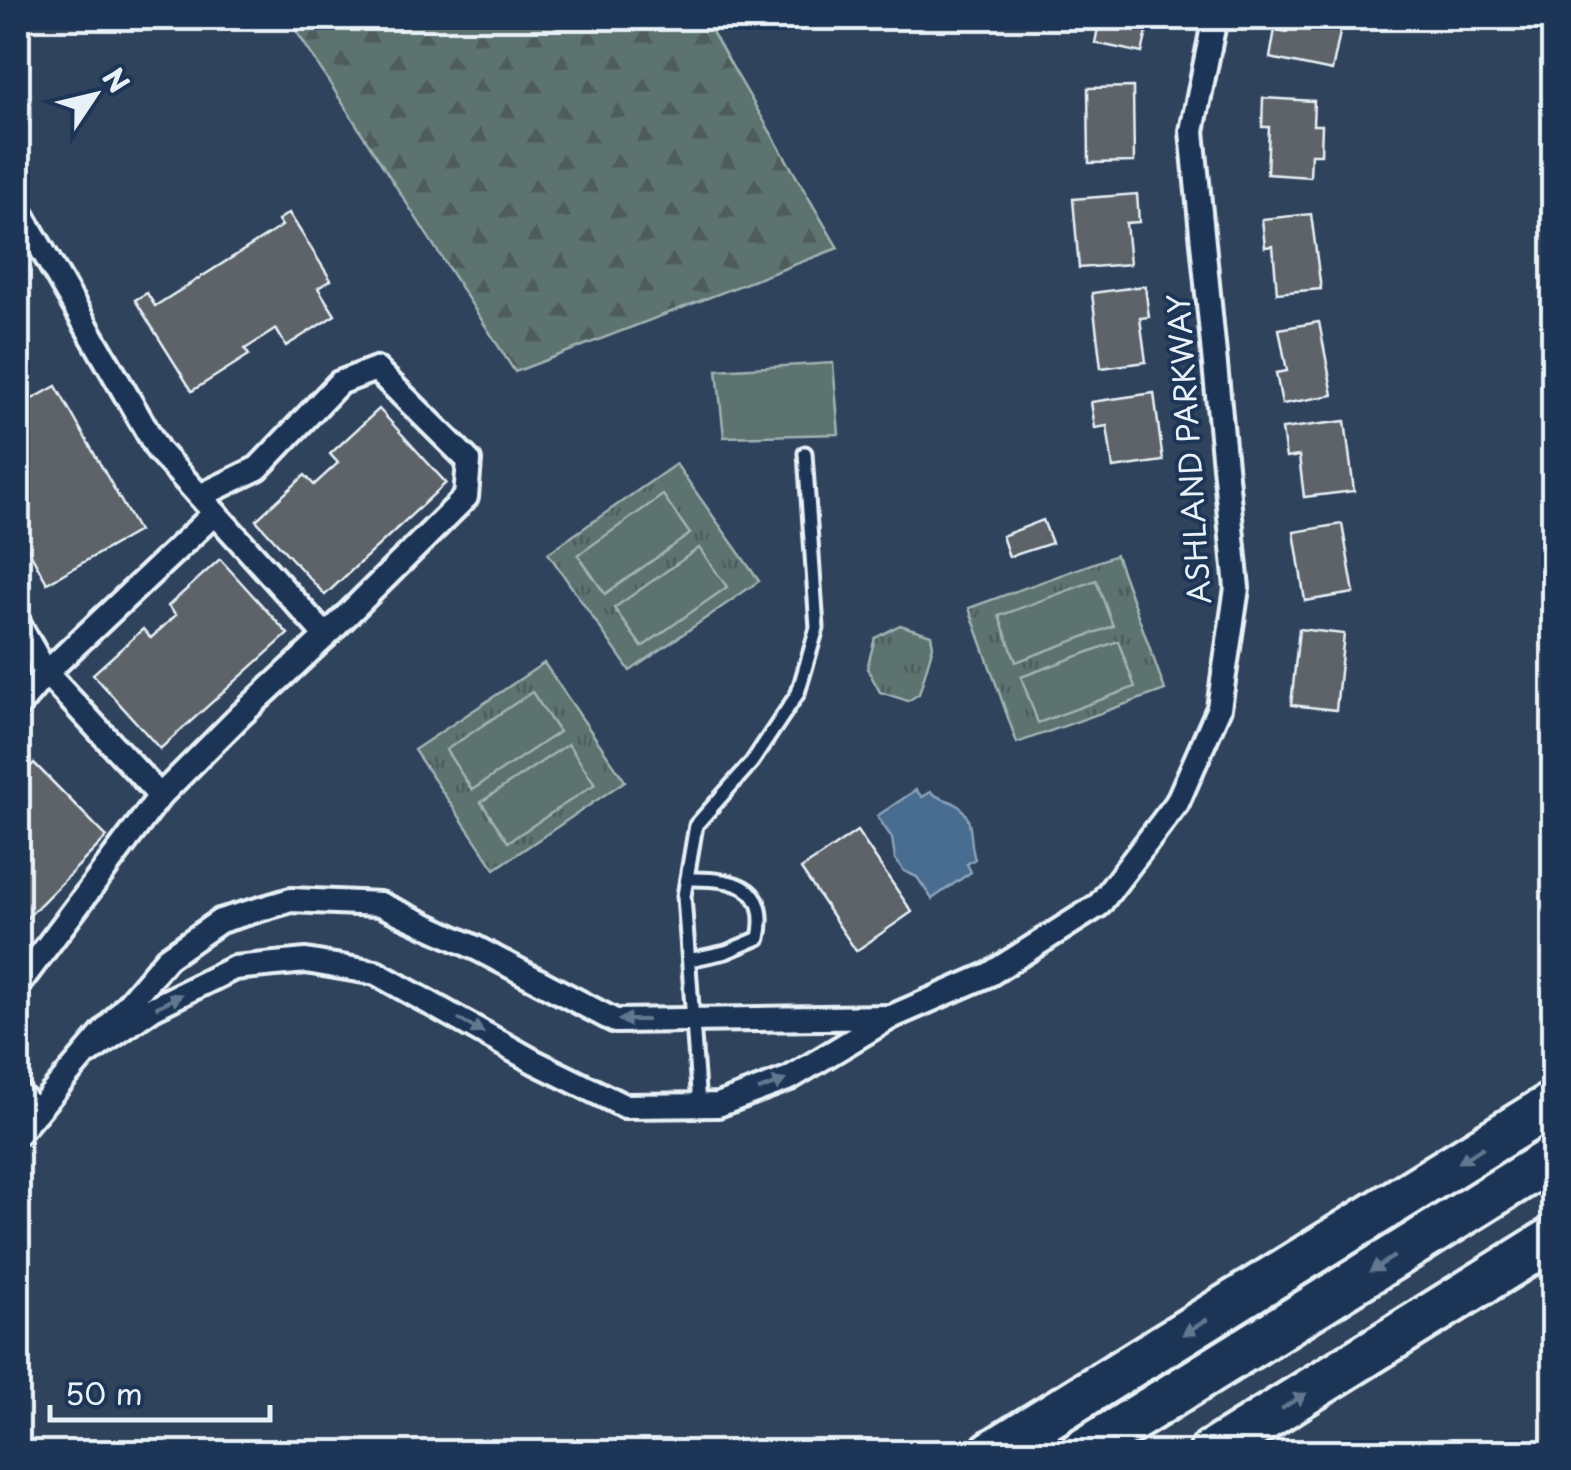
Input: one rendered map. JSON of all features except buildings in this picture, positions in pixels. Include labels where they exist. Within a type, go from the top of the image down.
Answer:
[{"type":"highway","points":[[992,1452],[1554,1103]]},
{"type":"highway","points":[[1081,1452],[1554,1157]]},
{"type":"highway","points":[[1211,1452],[1554,1238]]},
{"type":"street","name":"ASHLAND PARKWAY","points":[[87,1054],[153,1008],[234,968],[306,960],[376,973],[535,1062],[624,1106],[718,1105],[790,1078],[891,1017],[990,974],[1098,905],[1178,802],[1219,708],[1237,588],[1192,131],[1215,18]]},
{"type":"street","points":[[18,208],[158,450],[326,636]]},
{"type":"street","points":[[18,706],[208,505],[258,468],[339,383],[376,369],[469,461],[466,497],[160,796],[18,985]]},
{"type":"street","points":[[18,623],[46,673],[160,796]]},
{"type":"street","name":"ASHLAND PARKWAY","points":[[18,1133],[166,958],[220,922],[291,900],[380,904],[616,1020],[891,1017]]},
{"type":"street","points":[[18,1094],[36,1112]]},
{"type":"lane","points":[[699,1105],[684,896],[696,825],[752,762],[798,693],[808,660],[816,628],[805,453]]},
{"type":"lane","points":[[688,879],[727,878],[754,895],[763,919],[759,938],[726,952],[689,960]]},
{"type":"green space","points":[[288,18],[704,18],[838,248],[515,372]]},
{"type":"green space","points":[[833,363],[839,434],[724,437],[717,370]]},
{"type":"green space","points":[[676,464],[759,581],[630,671],[548,553]]},
{"type":"green space","points":[[663,495],[690,534],[605,594],[578,555]]},
{"type":"green space","points":[[699,548],[727,587],[642,647],[614,608]]},
{"type":"green space","points":[[1116,555],[1165,690],[1017,743],[969,608]]},
{"type":"green space","points":[[1096,580],[1113,626],[1016,662],[999,616]]},
{"type":"green space","points":[[900,625],[931,635],[933,646],[919,694],[908,701],[880,692],[867,668],[875,638]]},
{"type":"green space","points":[[1118,641],[1135,687],[1038,723],[1021,677]]},
{"type":"green space","points":[[544,663],[625,781],[495,869],[414,750]]},
{"type":"green space","points":[[532,692],[559,732],[472,790],[446,750]]},
{"type":"green space","points":[[568,744],[595,784],[508,842],[481,802]]},
{"type":"water","points":[[916,790],[922,797],[931,792],[961,808],[968,821],[975,859],[967,864],[971,872],[932,899],[917,877],[904,871],[895,859],[892,838],[877,816]]}]
